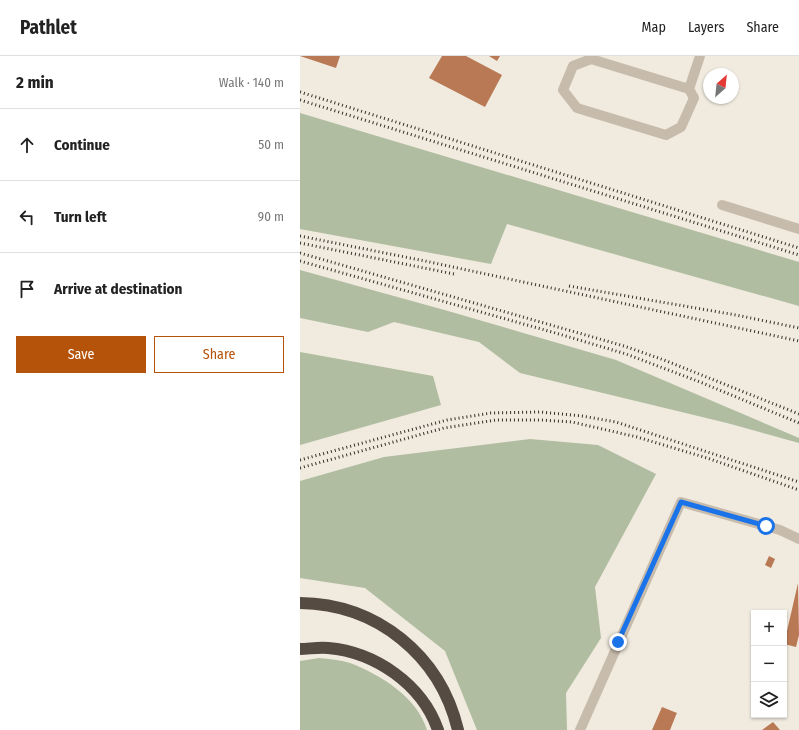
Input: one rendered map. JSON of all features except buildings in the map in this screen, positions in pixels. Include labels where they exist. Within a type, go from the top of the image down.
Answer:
[{"type":"highway","points":[[300,603],[328,606],[358,613],[377,622],[404,640],[419,655],[437,678],[451,706],[458,730]]},
{"type":"highway","points":[[300,649],[318,648],[338,650],[358,655],[378,663],[396,674],[412,688],[426,706],[438,730]]},
{"type":"lane","points":[[689,89],[591,59],[572,66],[563,90],[577,108],[666,135],[681,127],[694,98],[689,89],[700,56]]},
{"type":"lane","points":[[722,205],[799,229]]},
{"type":"lane","points":[[580,730],[681,502],[780,530],[799,539]]},
{"type":"green space","points":[[300,113],[799,262],[799,306],[507,224],[491,264],[300,229]]},
{"type":"green space","points":[[300,270],[616,360],[799,438],[799,443],[727,423],[520,373],[479,342],[394,322],[368,332],[300,318]]},
{"type":"green space","points":[[300,352],[433,376],[441,405],[300,445]]},
{"type":"green space","points":[[530,439],[598,445],[656,474],[595,587],[601,638],[566,693],[567,730],[477,730],[445,651],[365,588],[300,578],[300,481],[384,457]]},
{"type":"green space","points":[[319,658],[350,663],[385,681],[406,697],[415,707],[427,730],[300,730],[300,661]]},
{"type":"railway","points":[[300,92],[799,248]]},
{"type":"railway","points":[[300,100],[799,255]]},
{"type":"railway","points":[[300,236],[425,261],[799,341]]},
{"type":"railway","points":[[300,243],[454,274]]},
{"type":"railway","points":[[300,253],[624,346],[664,360],[799,414]]},
{"type":"railway","points":[[300,261],[626,354],[700,382],[799,423]]},
{"type":"railway","points":[[569,286],[736,315],[799,328]]},
{"type":"railway","points":[[300,460],[447,420],[491,413],[540,412],[582,416],[616,422],[799,482]]},
{"type":"railway","points":[[300,468],[444,428],[496,420],[541,420],[572,422],[637,437],[707,458],[799,490]]},
{"type":"route","points":[[618,642],[681,502],[766,526]]}]
